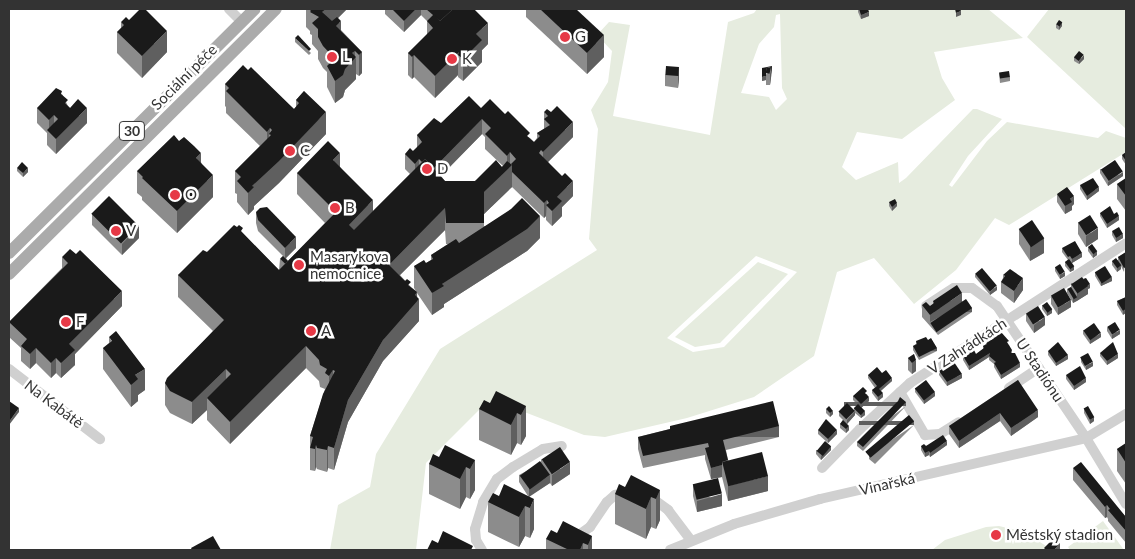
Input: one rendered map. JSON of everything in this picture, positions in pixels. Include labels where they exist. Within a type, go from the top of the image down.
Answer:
[{"type":"main road","name":"Sociální péče","points":[[9,253],[255,9]]},
{"type":"main road","name":"Sociální péče","points":[[9,274],[276,9]]},
{"type":"street","points":[[229,9],[242,22]]},
{"type":"street","name":"V Zahrádkách","points":[[822,468],[910,383],[1126,243]]},
{"type":"street","name":"U Stadiónu","points":[[926,306],[954,288],[972,288],[997,306],[1086,438],[1126,504]]},
{"type":"street","points":[[996,397],[1039,368]]},
{"type":"street","name":"Na Kabátě","points":[[9,369],[100,439]]},
{"type":"street","points":[[900,392],[925,435],[940,434],[964,418]]},
{"type":"street","name":"Vinařská","points":[[670,550],[734,524],[820,499],[1086,438],[1126,414]]},
{"type":"street","points":[[482,550],[476,540],[475,529],[483,502],[497,479],[543,449],[562,446]]},
{"type":"street","points":[[562,543],[579,537],[607,502],[615,495],[632,492],[650,496],[668,510],[691,540]]},
{"type":"shaded area","points":[[757,9],[988,9],[1023,38],[934,52],[942,78],[955,100],[902,139],[857,132],[842,167],[856,180],[898,162],[899,183],[973,109],[1002,119],[968,156],[949,185],[952,187],[987,141],[1007,122],[1098,138],[1106,131],[1126,138],[1126,152],[1009,225],[995,218],[956,270],[914,304],[874,258],[837,272],[814,356],[754,397],[687,418],[605,437],[584,435],[527,413],[487,402],[426,463],[416,550],[330,550],[338,505],[370,487],[376,454],[440,349],[597,250],[589,239],[598,129],[591,110],[608,82],[612,51],[597,35],[609,22],[630,25],[613,116],[710,135],[728,22],[754,13]],"holes":[[[780,14],[782,88],[787,99],[776,110],[769,97],[741,93],[759,44],[774,27],[776,15]],[[756,256],[797,272],[724,347],[693,352],[667,338]]]},
{"type":"shaded area","points":[[1049,9],[1126,9],[1126,129],[1027,37]]},
{"type":"shaded area","points":[[758,262],[788,274],[720,343],[695,347],[675,337]]},
{"type":"shaded area","points":[[1103,521],[1124,550],[1070,550],[1068,547]]},
{"type":"shaded area","name":"Městský stadion","points":[[999,526],[1025,532],[1052,550],[932,550],[945,540],[986,527]]},
{"type":"building","points":[[140,9],[145,9],[167,31],[142,56],[117,32],[124,25],[121,22],[126,17],[129,20]]},
{"type":"building","points":[[309,9],[326,9],[322,12],[332,21],[337,17],[341,21],[336,26],[362,52],[359,55],[355,51],[352,53],[356,57],[345,69],[343,75],[335,81],[327,66],[331,62],[335,63],[337,61],[323,46],[318,37],[318,29],[312,23],[319,17],[310,12]]},
{"type":"building","points":[[392,9],[416,9],[404,21]]},
{"type":"building","points":[[426,9],[453,9],[440,21]]},
{"type":"building","points":[[453,9],[474,9],[488,23],[476,34],[482,40],[463,59],[458,55],[459,52],[435,76],[414,55],[412,57],[408,53],[433,28],[427,21],[434,14],[440,21]]},
{"type":"building","points":[[540,9],[576,9],[604,35],[587,53]]},
{"type":"building","points":[[859,9],[868,9],[869,12],[861,15]]},
{"type":"building","points":[[955,9],[960,9],[961,11],[956,13]]},
{"type":"building","points":[[1059,20],[1062,22],[1060,26],[1056,24]]},
{"type":"building","points":[[298,35],[311,49],[309,51],[295,38]]},
{"type":"building","points":[[1079,51],[1084,55],[1079,61],[1074,57]]},
{"type":"building","points":[[243,65],[248,70],[251,67],[294,109],[299,103],[296,100],[304,91],[326,112],[252,186],[254,187],[248,193],[237,181],[241,177],[235,171],[271,135],[269,134],[272,130],[270,128],[267,132],[226,91],[229,88],[225,84]]},
{"type":"building","points":[[666,66],[679,67],[678,76],[665,75]]},
{"type":"building","points":[[767,67],[766,76],[762,77],[762,68]]},
{"type":"building","points":[[767,67],[771,68],[769,74],[766,73]]},
{"type":"building","points":[[1009,71],[1010,77],[1000,78],[999,73]]},
{"type":"building","points":[[56,88],[62,91],[61,94],[68,100],[65,103],[70,108],[78,99],[87,108],[56,139],[47,130],[58,119],[54,115],[49,120],[37,108]]},
{"type":"building","points":[[469,96],[481,108],[490,99],[505,114],[508,111],[530,133],[527,136],[534,142],[540,136],[537,133],[550,125],[544,119],[548,116],[544,112],[547,109],[551,112],[557,106],[573,122],[543,152],[541,150],[539,153],[562,176],[565,173],[573,181],[557,197],[562,201],[552,211],[546,205],[549,203],[547,200],[544,203],[512,172],[511,164],[516,159],[510,152],[507,156],[485,134],[491,128],[482,119],[434,168],[425,159],[422,162],[419,159],[415,164],[405,154],[410,148],[413,151],[422,142],[417,135],[434,118],[441,123]]},
{"type":"building","points":[[174,135],[179,141],[184,137],[201,153],[196,158],[213,175],[177,211],[137,171]]},
{"type":"building","name":"A","points":[[328,141],[340,153],[333,160],[373,200],[349,225],[354,230],[425,159],[445,181],[475,181],[496,160],[502,167],[507,161],[512,165],[484,192],[484,223],[446,223],[445,208],[389,265],[405,281],[407,279],[411,282],[408,285],[417,292],[415,295],[419,299],[383,340],[348,400],[334,448],[328,446],[327,450],[317,448],[316,445],[315,449],[310,448],[313,437],[310,436],[323,394],[335,371],[333,370],[329,376],[325,373],[327,369],[320,365],[319,360],[306,346],[230,422],[207,398],[231,374],[226,369],[192,402],[170,391],[165,383],[167,378],[224,320],[178,275],[203,250],[207,252],[234,225],[237,227],[239,225],[243,228],[241,231],[279,270],[336,212],[297,173]]},
{"type":"building","points":[[1126,152],[1126,161],[1122,155]]},
{"type":"building","points":[[1115,160],[1123,172],[1109,181],[1101,170]]},
{"type":"building","points":[[22,162],[28,168],[23,173],[17,168]]},
{"type":"building","points":[[1093,178],[1099,187],[1087,196],[1080,185]]},
{"type":"building","points":[[1126,178],[1126,196],[1117,184]]},
{"type":"building","points":[[1067,187],[1074,196],[1070,199],[1072,202],[1065,206],[1057,194]]},
{"type":"building","points":[[109,196],[139,226],[121,243],[91,214]]},
{"type":"building","points":[[522,198],[540,216],[527,229],[442,284],[444,286],[432,293],[414,266],[424,260],[426,263],[433,259],[431,255],[456,239],[459,243],[511,209]]},
{"type":"building","points":[[895,199],[897,203],[892,207],[889,202]]},
{"type":"building","points":[[1110,206],[1114,214],[1117,212],[1119,216],[1107,224],[1100,213]]},
{"type":"building","points":[[267,207],[296,237],[285,248],[258,220],[256,212],[260,208]]},
{"type":"building","points":[[1090,215],[1098,228],[1086,235],[1078,222]]},
{"type":"building","points":[[1032,220],[1044,238],[1031,247],[1019,229]]},
{"type":"building","points":[[1119,227],[1123,234],[1116,238],[1112,231]]},
{"type":"building","points":[[1075,241],[1082,253],[1072,259],[1070,256],[1068,257],[1062,248]]},
{"type":"building","points":[[1092,244],[1097,251],[1093,254],[1088,247]]},
{"type":"building","name":"F","points":[[70,249],[76,254],[80,250],[122,291],[69,344],[75,350],[61,363],[56,358],[51,363],[36,348],[30,354],[21,346],[27,339],[9,322],[68,263],[62,257]]},
{"type":"building","points":[[1126,252],[1126,267],[1124,268],[1118,257]]},
{"type":"building","points":[[283,256],[288,261],[285,264],[280,259]]},
{"type":"building","points":[[1116,258],[1121,265],[1117,268],[1112,261]]},
{"type":"building","points":[[1069,259],[1074,266],[1070,269],[1065,262]]},
{"type":"building","points":[[1060,264],[1065,272],[1060,275],[1055,267]]},
{"type":"building","points":[[1105,266],[1112,277],[1102,283],[1095,272]]},
{"type":"building","points":[[982,268],[997,286],[990,291],[975,274]]},
{"type":"building","points":[[1010,269],[1023,278],[1014,291],[1001,282],[1005,276],[1003,275]]},
{"type":"building","points":[[1082,277],[1088,286],[1077,293],[1071,284]]},
{"type":"building","points":[[1086,278],[1090,284],[1087,286],[1083,279]]},
{"type":"building","points":[[957,285],[962,293],[930,315],[922,305],[926,302],[930,306],[934,303],[933,301]]},
{"type":"building","points":[[1071,287],[1077,297],[1074,299],[1068,289]]},
{"type":"building","points":[[1064,288],[1071,300],[1058,308],[1051,296]]},
{"type":"building","points":[[1126,297],[1126,309],[1123,311],[1117,301]]},
{"type":"building","points":[[966,299],[972,308],[937,332],[930,323]]},
{"type":"building","points":[[1047,302],[1052,309],[1047,313],[1042,306]]},
{"type":"building","points":[[1038,306],[1045,317],[1033,324],[1026,313]]},
{"type":"building","points":[[1115,322],[1120,330],[1112,334],[1107,327]]},
{"type":"building","points":[[1094,323],[1101,333],[1090,340],[1083,330]]},
{"type":"building","points":[[116,331],[145,369],[135,375],[138,379],[131,385],[103,348],[112,341],[109,337]]},
{"type":"building","points":[[1001,332],[1009,341],[1007,342],[1012,350],[1011,353],[1015,353],[1020,363],[1001,375],[994,363],[996,362],[989,356],[990,353],[969,366],[963,356],[974,350],[976,354],[984,348],[983,346],[987,344],[986,342]]},
{"type":"building","points":[[926,337],[928,340],[931,338],[937,348],[919,357],[913,346],[917,344],[916,341]]},
{"type":"building","points":[[1058,342],[1068,355],[1056,363],[1048,351]]},
{"type":"building","points":[[1113,342],[1118,354],[1107,361],[1100,353]]},
{"type":"building","points":[[1088,353],[1093,362],[1085,366],[1080,357]]},
{"type":"building","points":[[914,354],[916,360],[912,363],[908,358]]},
{"type":"building","points":[[954,362],[962,374],[947,382],[939,371]]},
{"type":"building","points":[[1080,366],[1086,378],[1074,386],[1066,375]]},
{"type":"building","points":[[877,367],[882,373],[886,370],[892,378],[879,389],[883,393],[878,397],[872,390],[877,386],[868,375]]},
{"type":"building","points":[[926,380],[935,392],[924,400],[915,388]]},
{"type":"building","points":[[1018,380],[1038,410],[1011,428],[1000,413],[959,441],[949,426]]},
{"type":"building","points":[[863,387],[869,397],[861,404],[853,396]]},
{"type":"building","points":[[496,391],[526,406],[521,415],[517,413],[511,425],[479,409],[484,400],[490,403]]},
{"type":"building","points":[[900,397],[906,402],[863,447],[857,442],[898,401]]},
{"type":"building","points":[[9,401],[19,408],[9,422]]},
{"type":"building","points":[[773,401],[779,426],[723,440],[728,460],[722,462],[722,465],[711,468],[705,448],[709,447],[708,443],[643,456],[638,437],[670,429],[670,426]]},
{"type":"building","points":[[847,403],[855,411],[846,419],[839,411]]},
{"type":"building","points":[[858,404],[865,411],[861,415],[854,408]]},
{"type":"building","points":[[829,406],[833,411],[830,413],[826,409]]},
{"type":"building","points":[[1088,406],[1094,417],[1090,420],[1084,408]]},
{"type":"building","points":[[909,415],[914,421],[870,458],[865,452]]},
{"type":"building","points":[[826,419],[837,430],[828,439],[818,430]]},
{"type":"building","points":[[843,420],[849,426],[846,429],[840,424]]},
{"type":"building","points":[[943,435],[947,441],[930,453],[929,451],[925,453],[921,446],[924,444],[926,446]]},
{"type":"building","points":[[825,441],[831,446],[823,456],[817,451]]},
{"type":"building","points":[[1126,443],[1126,463],[1117,449]]},
{"type":"building","points":[[445,445],[475,460],[470,469],[466,467],[460,479],[429,464],[433,454],[439,457]]},
{"type":"building","points":[[560,447],[570,462],[552,474],[542,459]]},
{"type":"building","points":[[762,452],[768,476],[728,486],[722,462]]},
{"type":"building","points":[[540,461],[550,475],[530,489],[520,476]]},
{"type":"building","points":[[1081,462],[1126,517],[1126,531],[1108,510],[1110,509],[1107,505],[1105,507],[1073,468]]},
{"type":"building","points":[[631,475],[660,490],[656,499],[651,497],[646,509],[615,494],[619,484],[625,487]]},
{"type":"building","points":[[718,478],[722,494],[697,500],[693,484]]},
{"type":"building","points":[[504,484],[534,499],[530,508],[525,506],[519,517],[488,502],[493,493],[499,496]]},
{"type":"building","points":[[563,521],[592,536],[588,545],[583,543],[580,550],[569,550],[546,539],[551,530],[557,533]]},
{"type":"building","points":[[443,531],[473,546],[471,550],[427,550],[432,540],[438,543]]},
{"type":"building","points":[[213,536],[221,550],[192,550],[191,548]]},
{"type":"building","points":[[1054,538],[1060,544],[1054,550],[1046,550],[1044,548]]},
{"type":"place","name":"G","points":[[565,37]]},
{"type":"place","name":"L","points":[[332,57]]},
{"type":"place","name":"K","points":[[452,59]]},
{"type":"place","name":"C","points":[[290,151]]},
{"type":"place","name":"D","points":[[427,169]]},
{"type":"place","name":"O","points":[[175,195]]},
{"type":"place","name":"B","points":[[335,208]]},
{"type":"place","name":"V","points":[[116,231]]},
{"type":"place","name":"Masarykova nemocnice","points":[[299,265]]},
{"type":"place","name":"F","points":[[66,322]]},
{"type":"place","name":"A","points":[[311,331]]},
{"type":"place","name":"Městský stadion","points":[[996,535]]}]
